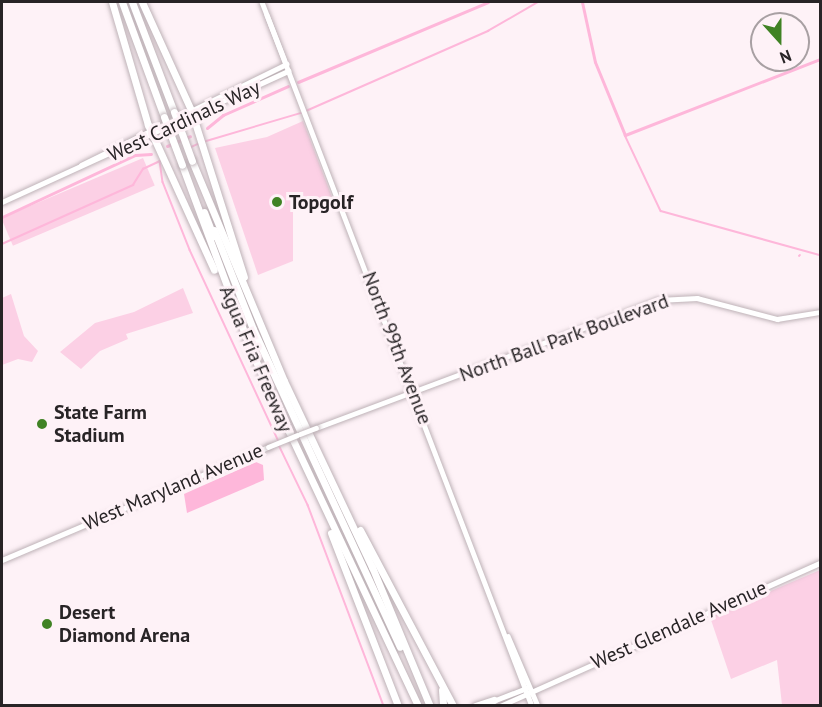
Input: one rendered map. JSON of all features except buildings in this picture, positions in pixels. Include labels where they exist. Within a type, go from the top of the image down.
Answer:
[{"type":"highway","points":[[112,2],[152,136],[243,331]]},
{"type":"highway","name":"Agua Fria Freeway","points":[[122,2],[243,331],[314,489],[400,663],[418,705]]},
{"type":"highway","name":"Agua Fria Freeway","points":[[132,2],[200,182],[260,324],[337,492],[430,705]]},
{"type":"highway","points":[[142,2],[194,117],[260,324]]},
{"type":"highway","points":[[200,182],[218,241],[280,394]]},
{"type":"highway","points":[[190,186],[298,434],[411,664]]},
{"type":"highway","points":[[314,489],[398,705]]},
{"type":"highway","points":[[326,492],[400,663]]},
{"type":"highway","points":[[337,492],[453,705]]},
{"type":"highway","points":[[439,681],[443,705]]},
{"type":"highway","points":[[475,705],[497,703]]},
{"type":"main road","name":"North 99th Avenue","points":[[262,2],[529,690],[538,705]]},
{"type":"main road","name":"West Cardinals Way","points":[[79,166],[149,128],[194,117],[285,62]]},
{"type":"main road","name":"West Cardinals Way","points":[[2,202],[194,117],[288,71]]},
{"type":"main road","name":"North Ball Park Boulevard","points":[[414,393],[664,299],[697,298],[773,319],[820,312]]},
{"type":"main road","name":"West Maryland Avenue","points":[[2,560],[298,434],[414,393]]},
{"type":"main road","name":"West Glendale Avenue","points":[[482,705],[497,703],[537,687],[820,563]]},
{"type":"main road","name":"North 99th Avenue","points":[[529,690],[532,705]]},
{"type":"shaded area","name":"Topgolf","points":[[303,121],[332,197],[293,212],[293,261],[258,275],[215,148],[267,137]]},
{"type":"shaded area","points":[[143,158],[155,186],[13,246],[2,218]]},
{"type":"shaded area","points":[[183,288],[193,313],[126,334],[128,339],[100,351],[81,369],[60,352],[95,323],[134,312]]},
{"type":"shaded area","points":[[11,294],[24,336],[38,351],[32,362],[18,359],[2,365],[2,298]]},
{"type":"shaded area","points":[[256,462],[263,465],[264,480],[187,513],[184,494]]},
{"type":"shaded area","points":[[820,570],[820,705],[782,705],[777,660],[731,679],[710,617]]},
{"type":"waterway","points":[[298,82],[488,2]]},
{"type":"waterway","points":[[306,111],[488,31],[538,2]]},
{"type":"waterway","points":[[582,2],[595,62],[625,135],[820,59]]},
{"type":"waterway","points":[[207,128],[223,115],[288,86]]},
{"type":"waterway","points":[[203,142],[301,113]]},
{"type":"waterway","points":[[625,135],[661,211],[820,255]]},
{"type":"waterway","points":[[167,146],[190,136]]},
{"type":"waterway","points":[[189,148],[198,144]]},
{"type":"waterway","points":[[2,217],[135,155],[151,154]]},
{"type":"waterway","points":[[160,161],[163,182],[190,250],[278,440]]},
{"type":"waterway","points":[[2,244],[133,185],[143,169],[160,161]]},
{"type":"waterway","points":[[279,445],[308,505],[384,706]]},
{"type":"place","name":"Topgolf","points":[[277,202]]},
{"type":"place","name":"State Farm Stadium","points":[[42,424]]},
{"type":"place","name":"Desert Diamond Arena","points":[[47,624]]}]
